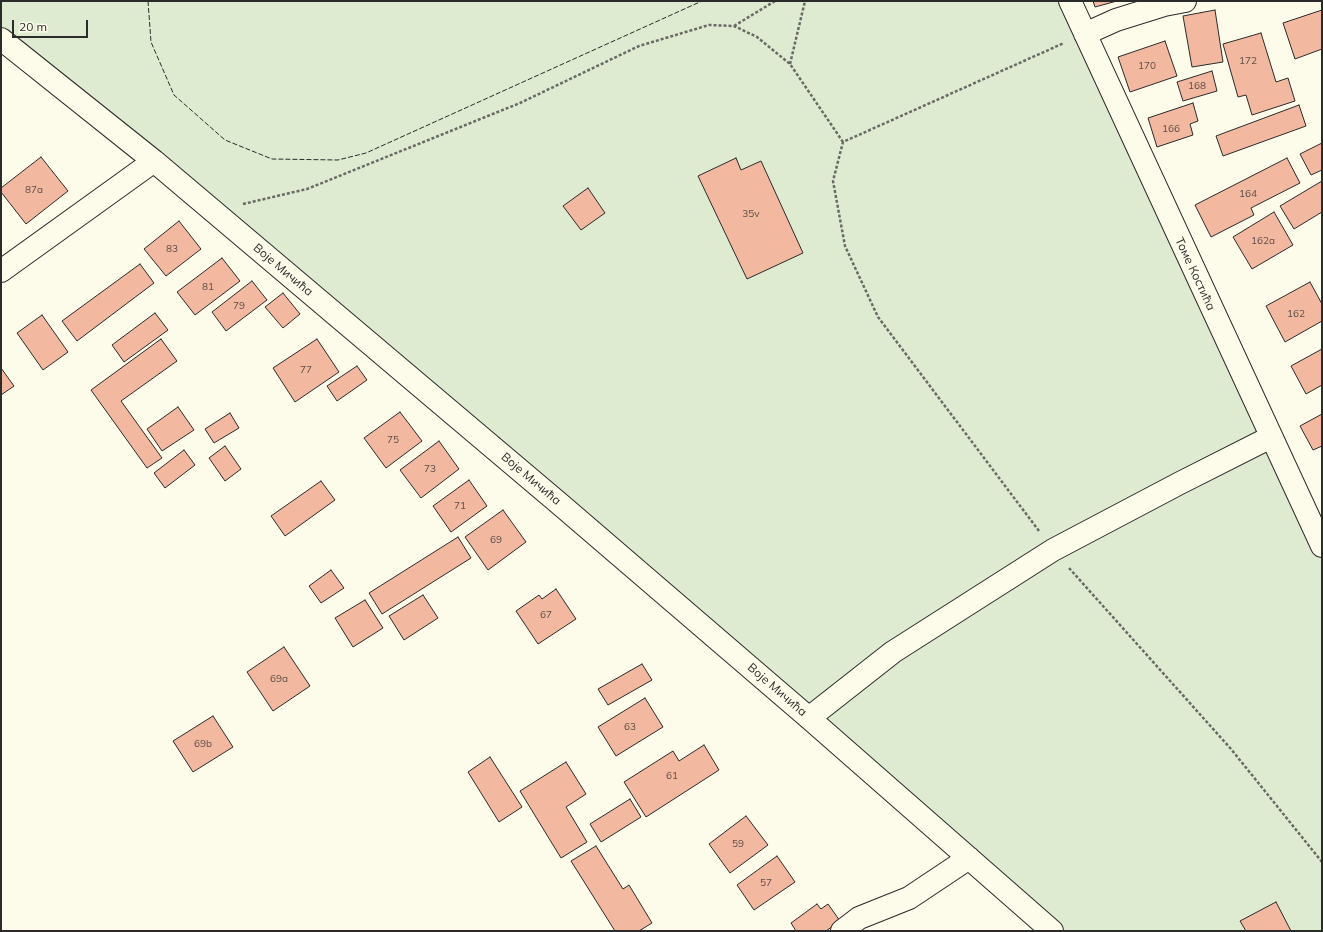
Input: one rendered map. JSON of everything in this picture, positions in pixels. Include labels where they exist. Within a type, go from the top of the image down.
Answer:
[{"type":"street","name":"Томе Костића","points":[[1070,1],[1322,546]]},
{"type":"street","points":[[1085,34],[1116,20],[1164,5],[1185,1]]},
{"type":"street","name":"Воје Мичића","points":[[1,39],[154,161],[555,499],[809,718],[1052,931]]},
{"type":"street","points":[[1,271],[154,161]]},
{"type":"street","points":[[809,718],[893,652],[1053,550],[1271,437]]},
{"type":"street","points":[[842,931],[859,918],[909,898],[969,858]]},
{"type":"path","points":[[734,26],[775,1]]},
{"type":"path","points":[[790,64],[805,1]]},
{"type":"path","points":[[214,211],[307,189],[520,103],[638,46],[709,25],[734,26],[757,37],[790,64],[843,142],[833,181],[845,246],[878,317],[1053,550],[1231,749],[1322,862]]},
{"type":"path","points":[[843,142],[1085,34]]},
{"type":"green space","points":[[1,1],[1070,1],[1322,546],[1322,931],[1052,931],[1,39]]},
{"type":"building","points":[[1093,1],[1117,1],[1095,7]]},
{"type":"building","points":[[1215,10],[1223,62],[1192,67],[1183,16]]},
{"type":"building","points":[[1322,10],[1322,49],[1295,59],[1283,23]]},
{"type":"building","points":[[1261,33],[1276,82],[1288,78],[1295,101],[1252,115],[1246,95],[1238,97],[1223,44]]},
{"type":"building","points":[[1165,41],[1177,76],[1130,92],[1118,57]]},
{"type":"building","points":[[1212,71],[1217,91],[1183,101],[1177,82]]},
{"type":"building","points":[[1193,103],[1198,121],[1190,124],[1193,135],[1157,147],[1148,118]]},
{"type":"building","points":[[1299,105],[1306,126],[1223,156],[1216,136]]},
{"type":"building","points":[[1322,143],[1322,170],[1311,175],[1300,154]]},
{"type":"building","points":[[41,157],[68,191],[26,224],[1,192],[1,188]]},
{"type":"building","points":[[736,158],[741,170],[761,161],[803,253],[747,279],[698,176]]},
{"type":"building","points":[[1287,158],[1300,183],[1251,208],[1254,215],[1211,237],[1195,205]]},
{"type":"building","points":[[1322,181],[1322,212],[1294,229],[1280,206]]},
{"type":"building","points":[[588,188],[605,213],[581,230],[563,206]]},
{"type":"building","points":[[1274,212],[1293,245],[1252,269],[1233,237]]},
{"type":"building","points":[[179,221],[201,249],[166,276],[144,249]]},
{"type":"building","points":[[222,258],[240,281],[195,315],[177,292]]},
{"type":"building","points":[[140,264],[154,283],[77,341],[62,321]]},
{"type":"building","points":[[252,281],[267,300],[226,331],[212,312]]},
{"type":"building","points":[[1310,282],[1322,304],[1322,321],[1285,342],[1266,306]]},
{"type":"building","points":[[283,293],[300,314],[283,328],[265,307]]},
{"type":"building","points":[[155,313],[168,330],[124,362],[112,345]]},
{"type":"building","points":[[42,315],[68,352],[43,370],[17,333]]},
{"type":"building","points":[[161,339],[177,361],[121,401],[162,458],[147,468],[91,390]]},
{"type":"building","points":[[317,339],[339,372],[295,402],[273,368]]},
{"type":"building","points":[[1322,349],[1322,385],[1306,394],[1291,366]]},
{"type":"building","points":[[357,366],[367,380],[337,401],[327,386]]},
{"type":"building","points":[[1,368],[14,386],[1,395]]},
{"type":"building","points":[[178,407],[194,430],[162,451],[147,429]]},
{"type":"building","points":[[400,412],[422,441],[386,468],[364,438]]},
{"type":"building","points":[[230,413],[239,428],[214,443],[205,429]]},
{"type":"building","points":[[1322,414],[1322,446],[1313,450],[1300,426]]},
{"type":"building","points":[[439,441],[459,469],[421,498],[400,470]]},
{"type":"building","points":[[225,446],[241,469],[225,481],[209,458]]},
{"type":"building","points":[[184,450],[195,465],[165,488],[154,473]]},
{"type":"building","points":[[469,480],[487,506],[451,532],[433,506]]},
{"type":"building","points":[[321,481],[335,500],[285,536],[271,516]]},
{"type":"building","points":[[503,510],[526,542],[488,570],[465,537]]},
{"type":"building","points":[[458,537],[471,558],[382,614],[369,593]]},
{"type":"building","points":[[331,570],[344,588],[321,603],[309,586]]},
{"type":"building","points":[[556,589],[576,619],[538,644],[516,611],[539,595],[542,599]]},
{"type":"building","points":[[423,595],[438,618],[404,640],[389,616]]},
{"type":"building","points":[[365,600],[383,628],[353,647],[335,618]]},
{"type":"building","points":[[284,647],[310,686],[273,711],[247,672]]},
{"type":"building","points":[[642,664],[652,680],[608,705],[598,689]]},
{"type":"building","points":[[645,698],[663,727],[616,756],[598,727]]},
{"type":"building","points":[[213,716],[233,747],[193,772],[173,741]]},
{"type":"building","points":[[704,745],[719,770],[646,817],[624,782],[673,751],[679,761]]},
{"type":"building","points":[[490,757],[522,807],[499,822],[468,772]]},
{"type":"building","points":[[566,762],[586,794],[566,807],[587,842],[561,858],[520,791]]},
{"type":"building","points":[[630,799],[641,817],[601,842],[590,824]]},
{"type":"building","points":[[746,816],[768,845],[730,873],[709,844]]},
{"type":"building","points":[[596,846],[623,889],[629,885],[652,923],[639,931],[615,931],[571,861]]},
{"type":"building","points":[[777,856],[795,882],[754,910],[737,885]]},
{"type":"building","points":[[1276,902],[1291,931],[1246,931],[1240,921]]},
{"type":"building","points":[[817,904],[821,909],[828,904],[840,921],[826,931],[796,931],[791,923]]},
{"type":"fence","points":[[148,1],[151,42],[174,95],[225,140],[272,159],[338,160],[366,153],[702,1]]}]
